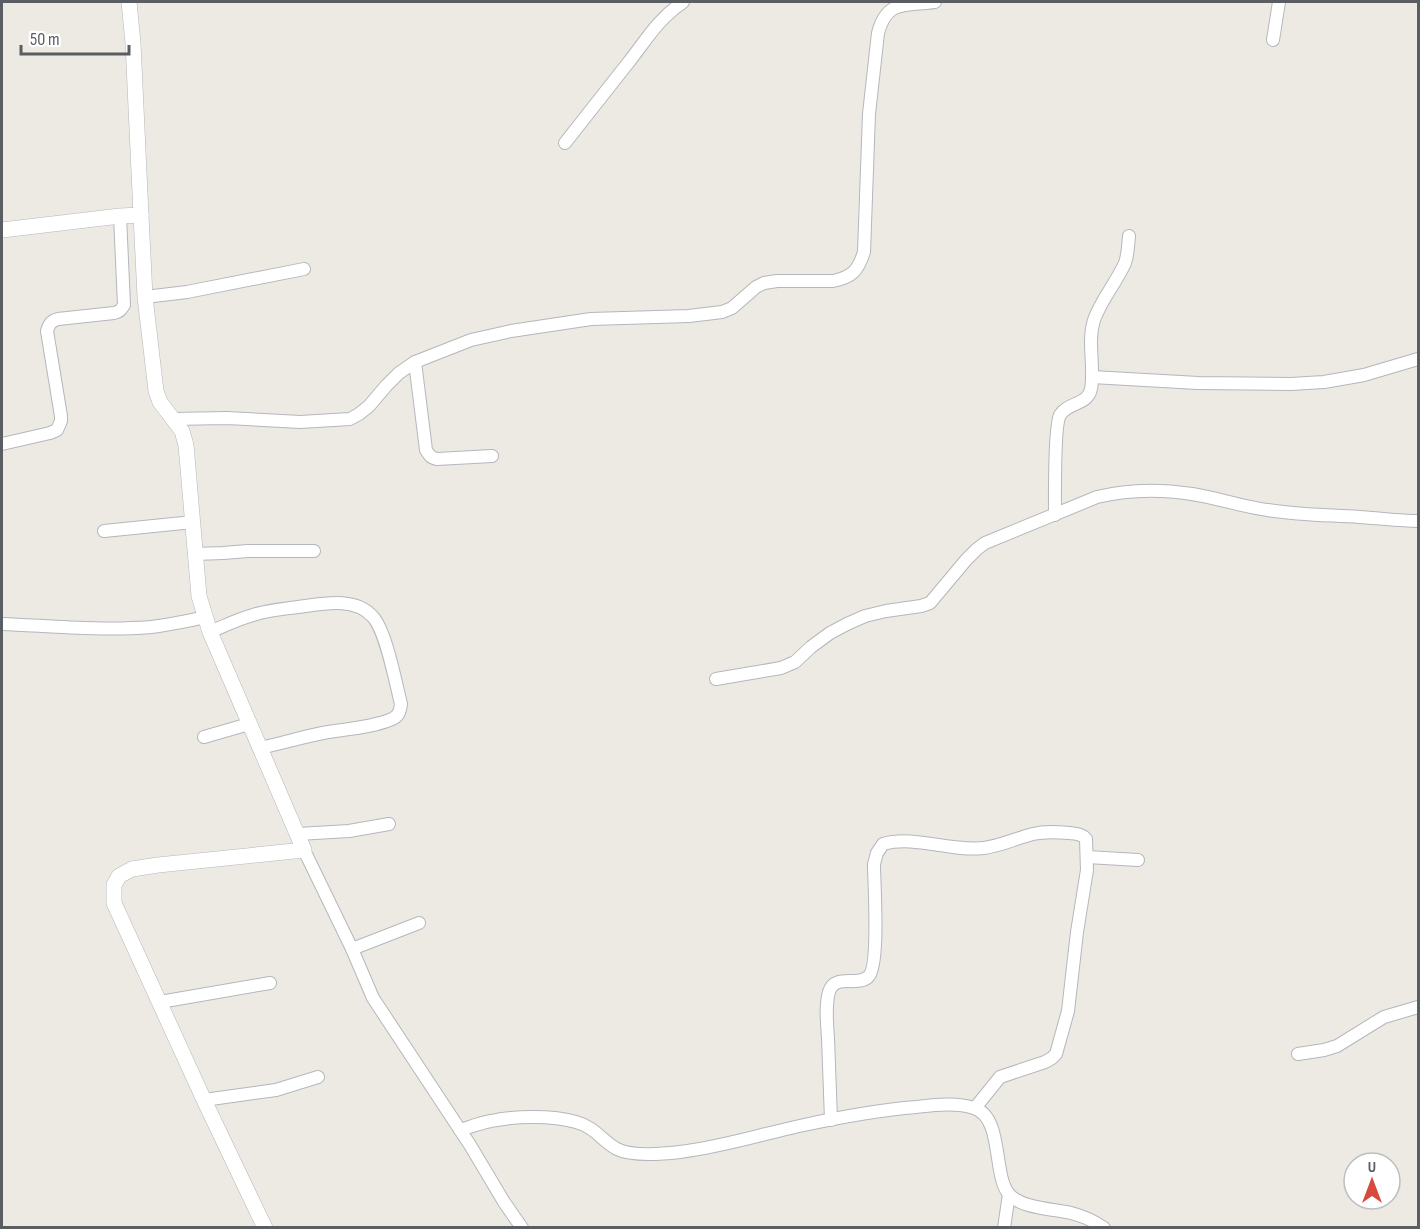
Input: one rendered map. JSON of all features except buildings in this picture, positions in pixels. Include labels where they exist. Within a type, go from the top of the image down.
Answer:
[{"type":"street","points":[[129,2],[145,297],[156,391],[160,402],[182,431],[186,445],[199,596],[208,625],[304,850],[373,998],[522,1227]]},
{"type":"street","points":[[565,142],[651,31],[670,11],[683,2]]},
{"type":"street","points":[[173,419],[227,418],[300,423],[350,419],[364,410],[399,373],[416,362],[471,340],[511,331],[591,319],[689,316],[722,312],[732,308],[764,283],[841,280],[855,272],[864,252],[869,114],[878,33],[884,15],[889,4],[935,2]]},
{"type":"street","points":[[1273,40],[1279,2]]},
{"type":"street","points":[[2,230],[141,215]]},
{"type":"street","points":[[2,444],[50,433],[57,430],[60,425],[61,416],[47,331],[52,321],[114,313],[123,308],[120,216]]},
{"type":"street","points":[[1055,515],[1059,416],[1089,394],[1092,377],[1094,320],[1125,261],[1129,236]]},
{"type":"street","points":[[145,297],[187,292],[304,269]]},
{"type":"street","points":[[1092,377],[1241,384],[1324,382],[1364,375],[1419,358]]},
{"type":"street","points":[[416,362],[428,454],[437,459],[492,456]]},
{"type":"street","points":[[716,680],[781,668],[795,662],[830,633],[865,616],[930,603],[966,560],[985,543],[1097,497],[1150,490],[1194,495],[1302,515],[1419,521]]},
{"type":"street","points":[[104,531],[193,522]]},
{"type":"street","points":[[195,554],[314,551]]},
{"type":"street","points":[[2,624],[79,628],[208,625],[236,621],[261,612],[340,603],[364,610],[372,615],[385,643],[401,704],[400,712],[396,717],[372,725],[324,733],[260,748]]},
{"type":"street","points":[[204,737],[249,724]]},
{"type":"street","points":[[298,834],[349,831],[389,824]]},
{"type":"street","points":[[831,1120],[827,1019],[829,992],[838,982],[866,979],[871,975],[874,967],[874,864],[877,852],[883,844],[902,841],[958,848],[986,848],[1041,833],[1066,832],[1083,836],[1086,839],[1087,870],[1068,1011],[1056,1054],[1045,1062],[1000,1077],[975,1108]]},
{"type":"street","points":[[265,1227],[114,903],[114,885],[119,876],[132,869],[304,850]]},
{"type":"street","points":[[1087,857],[1138,860]]},
{"type":"street","points":[[352,949],[419,923]]},
{"type":"street","points":[[160,1002],[270,982]]},
{"type":"street","points":[[1298,1054],[1337,1046],[1384,1017],[1419,1007]]},
{"type":"street","points":[[204,1100],[276,1090],[318,1077]]},
{"type":"street","points":[[460,1130],[491,1121],[515,1118],[538,1117],[564,1120],[577,1122],[599,1133],[619,1150],[652,1154],[724,1145],[804,1125],[890,1109],[937,1105],[964,1106],[980,1110],[988,1120],[1005,1188],[1015,1200],[1073,1213],[1104,1227]]},
{"type":"street","points":[[1004,1227],[1009,1194]]}]
